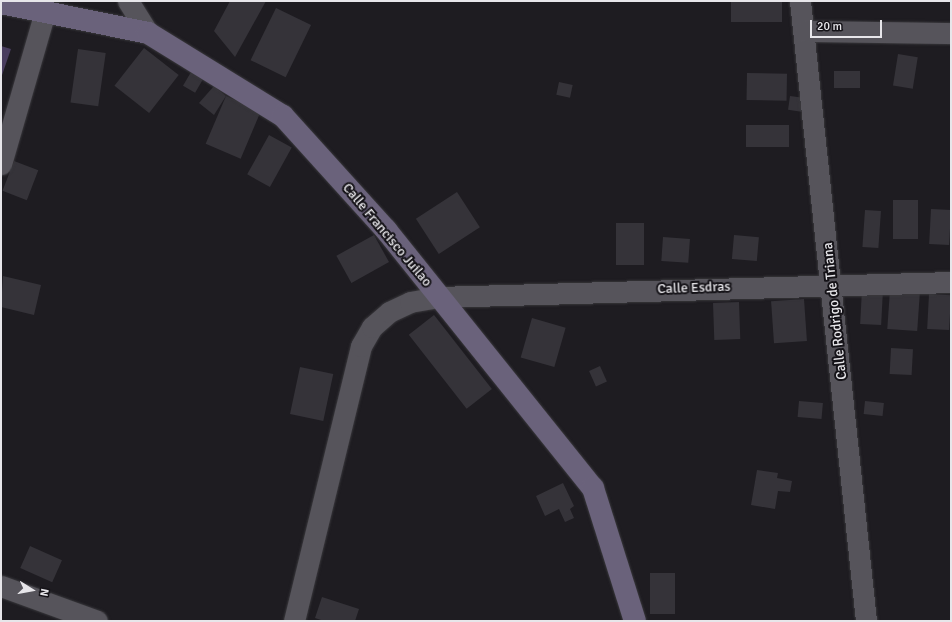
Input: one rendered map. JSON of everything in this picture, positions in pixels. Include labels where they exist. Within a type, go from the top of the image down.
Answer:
[{"type":"street","points":[[128,1],[148,33]]},
{"type":"street","name":"Calle Rodrigo de Triana","points":[[800,1],[832,283],[866,621]]},
{"type":"street","name":"Calle Francisco Juilao","points":[[1,3],[148,33],[283,116],[386,230],[438,297],[593,488],[635,621]]},
{"type":"street","points":[[1,164],[45,12]]},
{"type":"street","points":[[804,31],[951,33]]},
{"type":"street","name":"Calle Esdras","points":[[294,621],[360,346],[372,327],[389,312],[410,302],[438,297],[832,283],[951,282]]},
{"type":"street","points":[[1,586],[97,621]]},
{"type":"shaded area","points":[[1,46],[11,49],[1,78]]},
{"type":"building","points":[[230,1],[266,1],[235,57],[214,31]]},
{"type":"building","points":[[731,1],[782,1],[782,22],[731,22]]},
{"type":"building","points":[[276,8],[311,25],[286,77],[251,60]]},
{"type":"building","points":[[144,48],[179,75],[149,113],[114,86]]},
{"type":"building","points":[[78,49],[106,53],[98,106],[70,102]]},
{"type":"building","points":[[898,54],[918,57],[913,89],[893,86]]},
{"type":"building","points":[[834,71],[860,71],[860,88],[834,88]]},
{"type":"building","points":[[191,72],[203,79],[195,93],[183,86]]},
{"type":"building","points":[[747,73],[787,74],[787,101],[747,100]]},
{"type":"building","points":[[559,82],[573,85],[570,98],[556,95]]},
{"type":"building","points":[[214,86],[226,96],[214,115],[199,103]]},
{"type":"building","points":[[226,96],[261,111],[241,159],[206,144]]},
{"type":"building","points":[[790,96],[805,98],[803,112],[788,110]]},
{"type":"building","points":[[746,125],[789,125],[789,147],[746,147]]},
{"type":"building","points":[[269,135],[292,148],[270,187],[247,174]]},
{"type":"building","points":[[14,161],[38,170],[27,200],[3,191]]},
{"type":"building","points":[[457,192],[480,227],[439,254],[416,219]]},
{"type":"building","points":[[893,200],[918,200],[918,239],[893,239]]},
{"type":"building","points":[[931,209],[951,210],[949,245],[929,244]]},
{"type":"building","points":[[865,210],[881,211],[878,248],[862,247]]},
{"type":"building","points":[[616,223],[644,223],[644,265],[616,265]]},
{"type":"building","points":[[374,235],[389,262],[351,283],[336,256]]},
{"type":"building","points":[[734,235],[759,237],[757,261],[732,259]]},
{"type":"building","points":[[663,237],[690,239],[688,263],[661,261]]},
{"type":"building","points":[[3,276],[41,285],[34,315],[1,307]]},
{"type":"building","points":[[862,289],[883,290],[881,325],[860,324]]},
{"type":"building","points":[[890,290],[920,292],[917,331],[887,329]]},
{"type":"building","points":[[929,294],[951,295],[949,330],[927,329]]},
{"type":"building","points":[[804,299],[807,341],[774,343],[771,301]]},
{"type":"building","points":[[739,302],[740,339],[714,340],[713,303]]},
{"type":"building","points":[[434,315],[492,389],[467,409],[409,335]]},
{"type":"building","points":[[532,318],[566,328],[554,367],[521,357]]},
{"type":"building","points":[[891,348],[913,349],[912,375],[890,374]]},
{"type":"building","points":[[600,366],[607,382],[596,386],[589,371]]},
{"type":"building","points":[[300,367],[333,374],[323,421],[290,414]]},
{"type":"building","points":[[799,401],[823,403],[822,419],[798,417]]},
{"type":"building","points":[[865,401],[884,403],[883,416],[864,414]]},
{"type":"building","points":[[757,470],[778,473],[777,478],[792,481],[790,492],[778,491],[775,509],[751,505]]},
{"type":"building","points":[[563,483],[574,506],[570,509],[574,518],[565,522],[559,509],[545,516],[536,496]]},
{"type":"building","points":[[30,546],[62,560],[52,582],[20,568]]},
{"type":"building","points":[[650,573],[675,573],[675,614],[650,614]]},
{"type":"building","points":[[322,597],[359,609],[355,621],[324,621],[315,618]]}]
